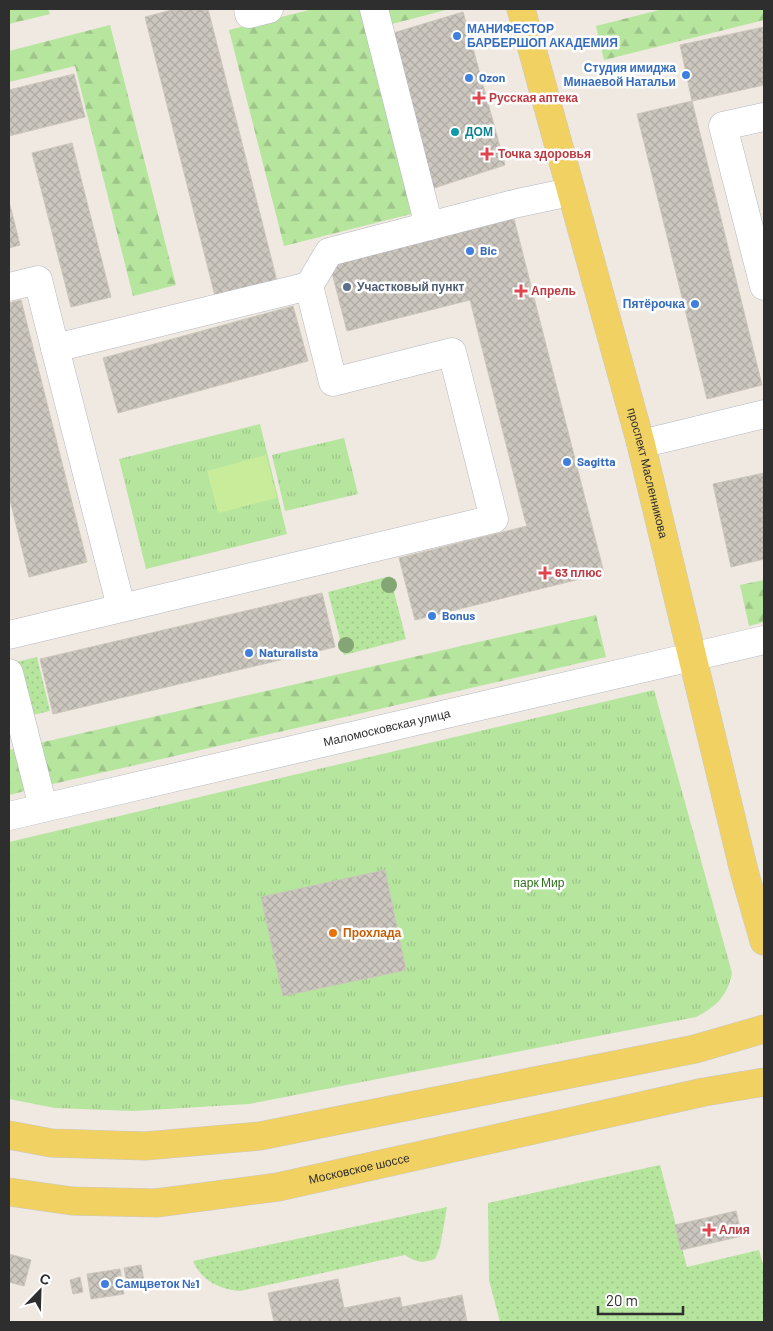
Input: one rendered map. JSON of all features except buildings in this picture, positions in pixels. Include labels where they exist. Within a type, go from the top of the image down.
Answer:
[{"type":"main road","name":"проспект Масленникова","points":[[521,9],[641,444],[742,861],[764,941]]},
{"type":"main road","points":[[9,1135],[51,1143],[145,1146],[260,1136],[695,1049],[764,1029]]},
{"type":"main road","points":[[695,1049],[764,1050]]},
{"type":"main road","name":"Московское шоссе","points":[[704,1092],[764,1064]]},
{"type":"main road","name":"Московское шоссе","points":[[9,1192],[72,1201],[156,1203],[278,1187],[704,1092],[764,1082]]},
{"type":"street","points":[[248,9],[249,14],[269,9]]},
{"type":"street","points":[[374,9],[429,226]]},
{"type":"street","points":[[764,117],[724,126],[764,286]]},
{"type":"street","points":[[9,635],[494,518],[452,352],[333,382],[309,286],[329,252],[570,192]]},
{"type":"street","points":[[9,287],[38,280],[121,607]]},
{"type":"street","points":[[55,348],[309,286]]},
{"type":"street","points":[[641,444],[764,414]]},
{"type":"street","name":"Маломосковская улица","points":[[9,816],[692,655],[764,640]]},
{"type":"street","points":[[9,672],[43,808]]},
{"type":"green space","points":[[9,9],[48,9],[50,14],[9,24]]},
{"type":"green space","points":[[313,9],[363,9],[415,213],[284,246],[229,30]]},
{"type":"green space","points":[[384,9],[450,9],[388,25]]},
{"type":"green space","points":[[663,9],[764,9],[764,20],[604,60],[596,26]]},
{"type":"green space","points":[[110,25],[176,285],[133,296],[75,66],[9,82],[9,51]]},
{"type":"green space","points":[[260,424],[287,534],[146,569],[119,459]]},
{"type":"green space","points":[[344,438],[358,494],[285,511],[272,455]]},
{"type":"green space","points":[[266,455],[277,498],[218,513],[207,471]]},
{"type":"green space","points":[[390,576],[406,639],[344,655],[328,592]]},
{"type":"green space","points":[[764,580],[764,622],[749,626],[740,585]]},
{"type":"green space","points":[[596,615],[606,657],[44,786],[35,744]]},
{"type":"green space","points":[[37,657],[50,711],[28,716],[16,662]]},
{"type":"green space","name":"парк Мир","points":[[654,690],[732,973],[728,988],[720,1000],[703,1013],[696,1017],[249,1104],[133,1111],[55,1108],[9,1099],[9,842]]},
{"type":"green space","points":[[19,748],[29,790],[9,795],[9,750]]},
{"type":"green space","points":[[660,1165],[687,1267],[759,1250],[764,1268],[764,1322],[500,1322],[489,1280],[488,1203]]},
{"type":"green space","points":[[447,1207],[440,1247],[435,1259],[423,1262],[416,1261],[405,1255],[240,1291],[212,1283],[201,1274],[193,1261]]},
{"type":"place","name":"МАНИФЕСТОР БАРБЕРШОП АКАДЕМИЯ","points":[[457,36]]},
{"type":"place","name":"Студия имиджа Минаевой Натальи","points":[[686,75]]},
{"type":"place","name":"Ozon","points":[[469,78]]},
{"type":"place","name":"Русская аптека","points":[[479,98]]},
{"type":"place","name":"ДОМ","points":[[455,132]]},
{"type":"place","name":"Точка здоровья","points":[[487,154]]},
{"type":"place","name":"Bic","points":[[470,251]]},
{"type":"place","name":"Участковый пункт","points":[[347,287]]},
{"type":"place","name":"Апрель","points":[[521,291]]},
{"type":"place","name":"Пятёрочка","points":[[695,304]]},
{"type":"place","name":"Sagitta","points":[[567,462]]},
{"type":"place","name":"63 плюс","points":[[545,573]]},
{"type":"place","name":"Bonus","points":[[432,616]]},
{"type":"place","name":"Naturalista","points":[[249,653]]},
{"type":"place","name":"Прохлада","points":[[333,933]]},
{"type":"place","name":"Алия","points":[[709,1230]]},
{"type":"place","name":"Самцветок №1","points":[[105,1284]]}]
